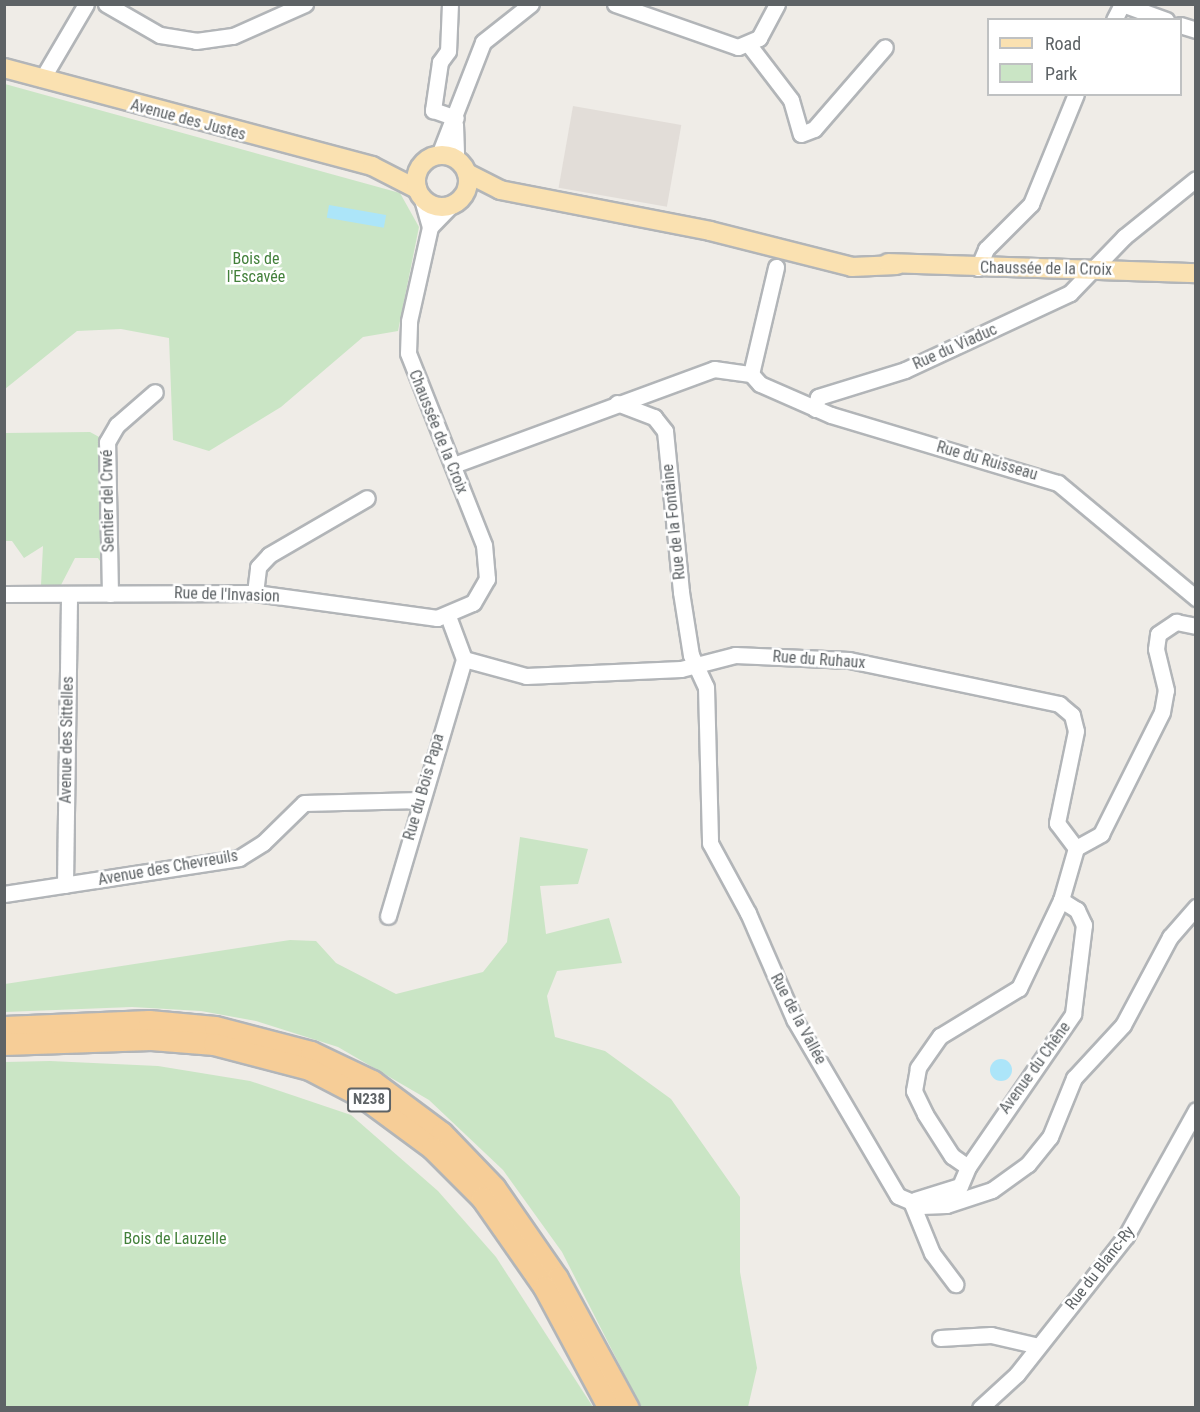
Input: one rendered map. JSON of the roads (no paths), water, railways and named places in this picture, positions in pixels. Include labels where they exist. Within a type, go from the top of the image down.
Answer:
[{"type":"highway","name":"N238","points":[[4,1027],[149,1021],[215,1026],[311,1052],[372,1082],[442,1133],[494,1187],[557,1278],[608,1393]]},
{"type":"highway","name":"N238","points":[[4,1044],[151,1039],[214,1044],[309,1069],[363,1097],[432,1148],[482,1198],[544,1287],[608,1393],[628,1407]]},
{"type":"main road","name":"Avenue des Justes","points":[[4,68],[372,166],[419,192],[434,205],[457,201]]},
{"type":"main road","name":"Avenue des Justes","points":[[372,166],[447,162]]},
{"type":"main road","name":"Chaussée de la Croix","points":[[447,162],[500,190],[806,252],[897,265],[1196,273]]},
{"type":"main road","points":[[419,192],[447,162]]},
{"type":"main road","points":[[447,162],[457,201]]},
{"type":"main road","name":"Chaussée de la Croix","points":[[457,201],[500,190]]},
{"type":"street","points":[[42,79],[86,4]]},
{"type":"street","points":[[106,4],[160,35],[196,42],[233,36],[305,4]]},
{"type":"street","points":[[450,4],[448,51],[440,62],[433,110],[455,121]]},
{"type":"street","points":[[447,162],[470,66],[492,32],[531,4]]},
{"type":"street","points":[[615,4],[732,46],[749,45],[763,33],[777,4]]},
{"type":"street","points":[[1115,18],[1122,4],[1160,18]]},
{"type":"street","points":[[749,45],[791,100],[801,134],[814,129],[885,47]]},
{"type":"street","points":[[448,51],[470,66]]},
{"type":"street","points":[[978,268],[986,249],[1031,204],[1075,96]]},
{"type":"street","points":[[1090,270],[1196,179]]},
{"type":"street","name":"Chaussée de la Croix","points":[[419,192],[430,227],[409,321],[408,353],[487,562],[487,579],[473,603],[448,616]]},
{"type":"street","points":[[430,227],[457,201]]},
{"type":"street","points":[[459,463],[618,403],[668,391],[714,369],[751,374],[776,267]]},
{"type":"street","name":"Rue du Viaduc","points":[[815,409],[818,398],[905,370],[1070,293],[1090,270]]},
{"type":"street","name":"Rue du Ruisseau","points":[[751,374],[760,384],[815,409],[1058,483],[1196,598]]},
{"type":"street","name":"Sentier del Crwé","points":[[110,594],[107,442],[117,425],[154,392]]},
{"type":"street","name":"Rue de la Fontaine","points":[[618,403],[654,417],[664,431],[681,592],[691,655],[699,667]]},
{"type":"street","points":[[255,593],[258,567],[269,555],[367,498]]},
{"type":"street","name":"Rue de l'Invasion","points":[[4,594],[255,593],[448,616]]},
{"type":"street","name":"Avenue des Sittelles","points":[[65,885],[69,594]]},
{"type":"street","points":[[448,616],[465,659],[540,677],[699,667]]},
{"type":"street","points":[[968,1167],[952,1156],[925,1114],[914,1091],[918,1068],[940,1036],[1019,988],[1060,900],[1076,848],[1101,834],[1162,712],[1166,684],[1157,654],[1158,634],[1176,622],[1196,626]]},
{"type":"street","name":"Rue du Ruhaux","points":[[699,667],[717,657],[756,656],[865,662],[1047,700],[1068,711],[1076,731],[1057,823],[1076,848]]},
{"type":"street","name":"Rue du Bois Papa","points":[[388,916],[420,800],[465,659]]},
{"type":"street","name":"Rue de la Vallée","points":[[699,667],[706,696],[710,843],[748,913],[794,1019],[892,1190],[909,1203]]},
{"type":"street","name":"Avenue des Chevreuils","points":[[4,894],[239,858],[263,843],[303,803],[420,800]]},
{"type":"street","name":"Avenue du Chêne","points":[[909,1203],[960,1186],[968,1167],[1073,1014],[1084,925],[1077,910],[1060,900]]},
{"type":"street","points":[[909,1203],[937,1206],[976,1196],[1028,1164],[1050,1137],[1074,1078],[1123,1025],[1170,937],[1196,907]]},
{"type":"street","name":"Rue du Blanc-Ry","points":[[980,1407],[1011,1381],[1142,1213],[1196,1110]]},
{"type":"street","points":[[909,1203],[932,1253],[955,1284]]},
{"type":"street","points":[[940,1338],[991,1335],[1039,1346]]},
{"type":"water","points":[[329,205],[386,215],[384,228],[327,218]]},
{"type":"water","points":[[1001,1059],[1009,1062],[1012,1070],[1009,1078],[1001,1081],[993,1078],[990,1070],[993,1062]]},
{"type":"park label","name":"Bois de l'Escavée","points":[[256,268]]},
{"type":"park label","name":"Bois de Lauzelle","points":[[175,1239]]}]
